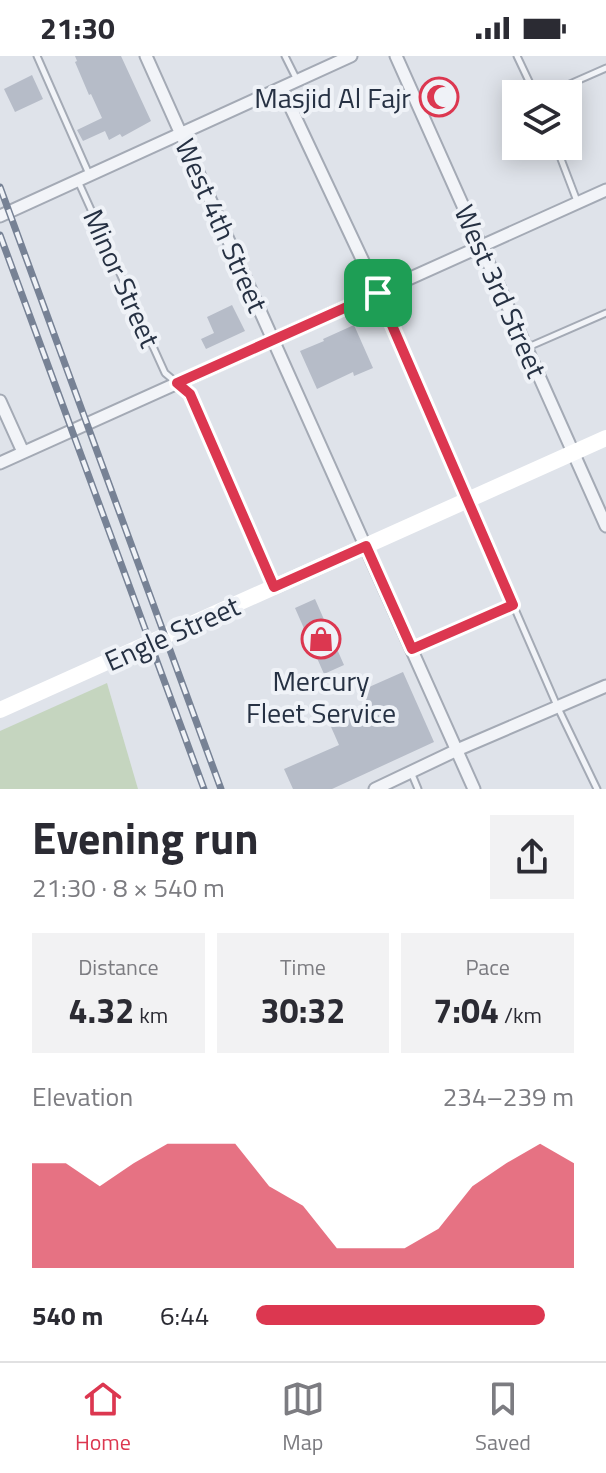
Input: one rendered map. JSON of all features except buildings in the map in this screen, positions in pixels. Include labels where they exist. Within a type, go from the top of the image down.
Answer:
[{"type":"street","name":"West 4th Street","points":[[146,56],[474,789]]},
{"type":"street","points":[[0,216],[351,56]]},
{"type":"street","name":"West 3rd Street","points":[[396,56],[606,526]]},
{"type":"street","points":[[282,89],[378,293]]},
{"type":"street","points":[[0,463],[606,190]]},
{"type":"street","points":[[0,401],[23,452]]},
{"type":"street","name":"Engle Street","points":[[0,710],[606,438]]},
{"type":"street","points":[[375,789],[606,686]]},
{"type":"lane","points":[[37,56],[89,174]]},
{"type":"lane","points":[[285,56],[297,81]]},
{"type":"lane","points":[[517,56],[528,80]]},
{"type":"lane","points":[[579,80],[606,68]]},
{"type":"lane","points":[[562,160],[578,202]]},
{"type":"lane","name":"Minor Street","points":[[77,180],[165,373],[190,394],[274,587]]},
{"type":"lane","points":[[378,293],[558,708],[597,789]]},
{"type":"lane","points":[[526,348],[606,313]]},
{"type":"lane","points":[[412,649],[513,605]]},
{"type":"lane","points":[[411,772],[418,789]]},
{"type":"green space","points":[[107,683],[138,789],[0,789],[0,731]]},
{"type":"railway","points":[[0,187],[221,789]]},
{"type":"railway","points":[[0,235],[204,789]]},
{"type":"place","name":"Masjid Al Fajr","points":[[439,97]]},
{"type":"place","name":"Mercury Fleet Service","points":[[321,639]]},
{"type":"route","points":[[378,293],[513,605],[412,649],[366,546],[274,587],[190,394],[177,383],[378,293]]}]
